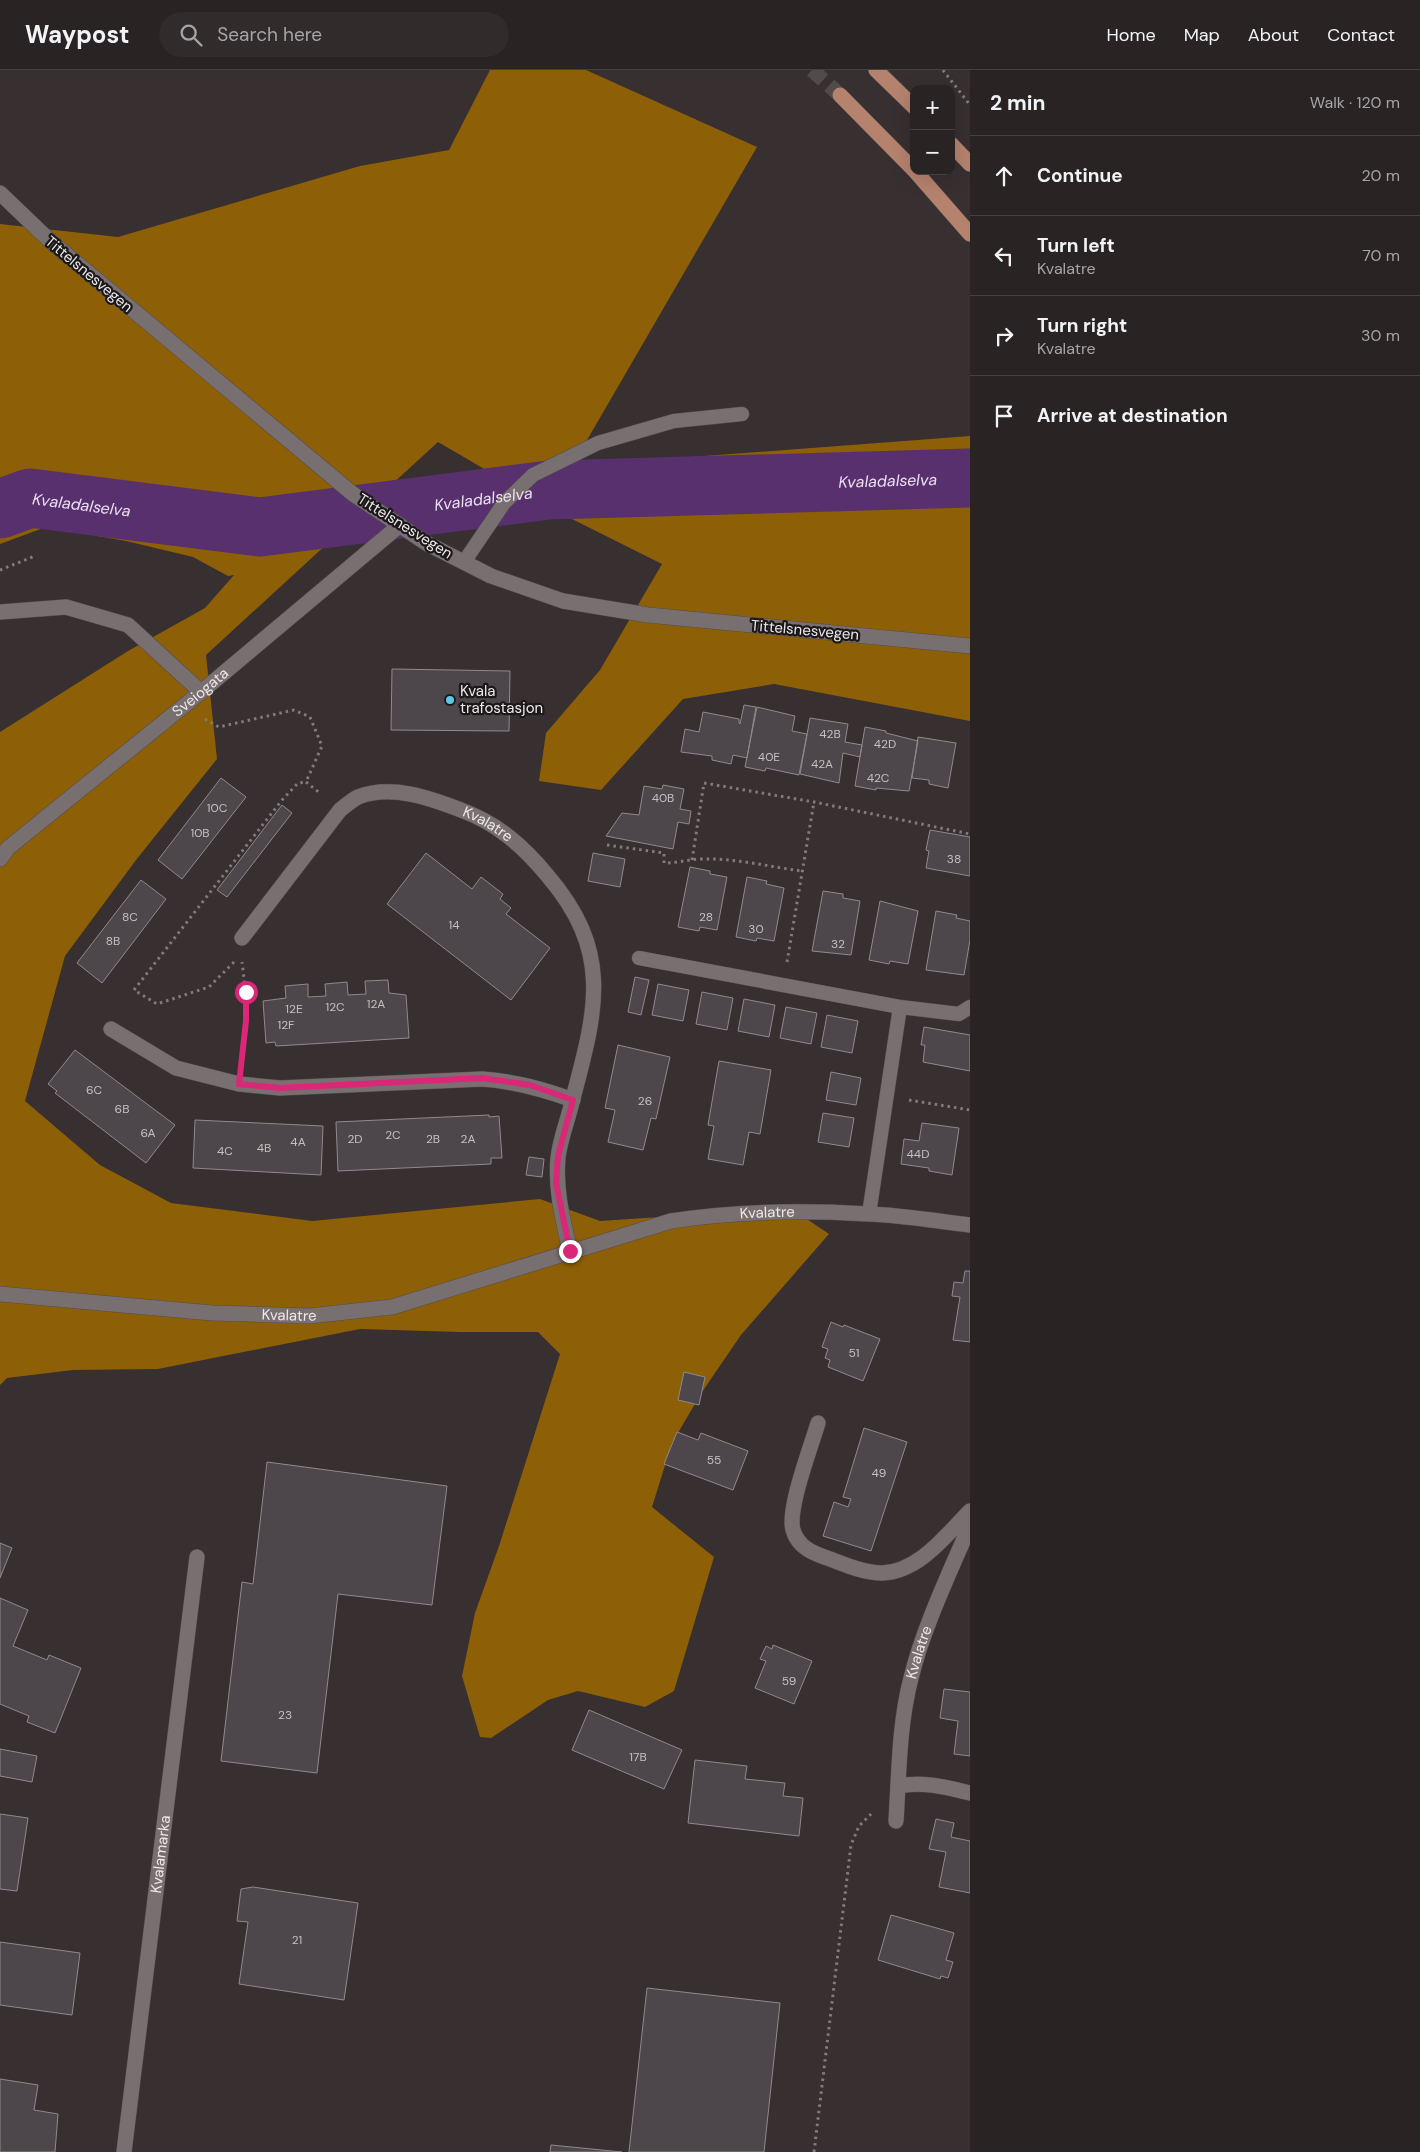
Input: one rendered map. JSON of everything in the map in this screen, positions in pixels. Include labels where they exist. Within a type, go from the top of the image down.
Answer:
[{"type":"main road","points":[[876,70],[910,103]]},
{"type":"main road","points":[[840,95],[910,167]]},
{"type":"main road","points":[[955,148],[970,164]]},
{"type":"main road","points":[[918,175],[970,234]]},
{"type":"street","name":"Tittelsnesvegen","points":[[0,193],[48,239],[353,494],[426,543],[492,576],[563,602],[648,615],[970,646]]},
{"type":"street","name":"Sveiogata","points":[[0,859],[8,848],[201,692],[400,525]]},
{"type":"street","points":[[0,612],[66,607],[128,625],[201,692]]},
{"type":"street","name":"Kvalatre","points":[[242,938],[340,810],[357,797],[381,792],[405,793],[428,798],[476,815],[497,827],[517,842],[539,865],[571,906],[588,944],[594,980],[593,1011],[558,1156],[556,1183],[570,1251]]},
{"type":"street","points":[[110,1029],[176,1068],[239,1084],[280,1088],[482,1078],[530,1085],[573,1100]]},
{"type":"street","name":"Kvalatre","points":[[0,1294],[212,1313],[309,1316],[392,1307],[671,1221],[713,1214],[765,1212],[869,1214],[970,1225]]},
{"type":"street","points":[[818,1423],[792,1512],[793,1530],[800,1543],[811,1552],[858,1569],[881,1573],[901,1570],[916,1562],[933,1548],[970,1511]]},
{"type":"street","name":"Kvalatre","points":[[896,1821],[901,1740],[911,1678],[923,1640],[970,1526]]},
{"type":"street","name":"Kvalamarka","points":[[124,2152],[197,1556]]},
{"type":"street","points":[[898,1786],[914,1783],[939,1785],[970,1792]]},
{"type":"lane","points":[[464,562],[504,502],[533,475],[598,443],[664,423],[742,414]]},
{"type":"lane","points":[[639,958],[900,1007],[959,1014],[970,1007]]},
{"type":"lane","points":[[869,1214],[900,1007]]},
{"type":"path","points":[[943,70],[970,105]]},
{"type":"path","points":[[0,570],[35,556]]},
{"type":"path","points":[[201,692],[200,716],[219,728],[294,710],[310,717],[322,746],[306,782],[298,784],[282,800],[134,990],[157,1004],[209,987],[241,955]]},
{"type":"path","points":[[692,860],[704,783],[814,802],[970,834]]},
{"type":"path","points":[[783,985],[814,802]]},
{"type":"path","points":[[607,845],[664,853],[664,863],[717,859],[802,871]]},
{"type":"path","points":[[239,1084],[246,1021],[246,992],[241,955],[242,938]]},
{"type":"path","points":[[887,1096],[970,1110]]},
{"type":"path","points":[[814,2152],[851,1845],[859,1826],[898,1786]]},
{"type":"shaded area","points":[[490,70],[586,70],[757,147],[572,466],[970,436],[970,721],[774,684],[683,699],[601,790],[539,781],[546,733],[600,670],[662,564],[560,513],[438,442],[206,655],[217,759],[136,860],[65,956],[25,1101],[100,1165],[171,1203],[312,1221],[540,1199],[600,1221],[706,1214],[804,1217],[829,1234],[741,1335],[702,1392],[672,1443],[652,1507],[714,1557],[674,1691],[645,1707],[578,1691],[548,1700],[491,1738],[480,1737],[462,1676],[475,1613],[499,1546],[560,1354],[538,1332],[360,1329],[158,1369],[73,1370],[7,1378],[0,1385],[0,732],[128,651],[205,608],[234,575],[228,576],[193,557],[126,541],[46,527],[0,544],[0,224],[118,237],[360,166],[449,150]]},
{"type":"building","name":"Kvala trafostasjon","points":[[392,669],[510,671],[509,731],[391,730]]},
{"type":"building","points":[[744,705],[756,707],[747,758],[733,755],[731,764],[712,760],[712,756],[681,752],[685,729],[699,732],[703,712],[739,719],[740,724]]},
{"type":"building","points":[[757,707],[795,716],[792,731],[807,734],[799,775],[766,768],[765,771],[745,767]]},
{"type":"building","points":[[810,718],[848,724],[845,742],[862,745],[860,757],[843,753],[839,783],[800,774]]},
{"type":"building","points":[[865,727],[918,741],[909,791],[876,788],[876,790],[855,786]]},
{"type":"building","points":[[918,737],[956,743],[948,788],[929,784],[929,780],[912,778]]},
{"type":"building","points":[[221,778],[246,797],[182,879],[158,860]]},
{"type":"building","points":[[663,785],[684,789],[680,809],[691,811],[689,824],[678,822],[673,849],[606,836],[622,813],[639,815],[644,786],[662,789]]},
{"type":"building","points":[[282,805],[292,813],[227,897],[217,890]]},
{"type":"building","points":[[930,830],[970,837],[970,876],[926,868],[929,851],[926,850]]},
{"type":"building","points":[[426,853],[472,889],[481,877],[503,894],[500,899],[511,908],[506,914],[550,948],[511,1000],[387,904]]},
{"type":"building","points":[[593,853],[625,859],[620,887],[588,881]]},
{"type":"building","points":[[690,867],[710,871],[710,874],[727,877],[717,930],[700,927],[699,931],[678,927]]},
{"type":"building","points":[[747,877],[767,881],[766,884],[784,888],[774,941],[757,938],[756,941],[736,937]]},
{"type":"building","points":[[141,880],[166,899],[102,983],[77,963]]},
{"type":"building","points":[[823,891],[843,894],[843,898],[860,901],[851,955],[812,951]]},
{"type":"building","points":[[880,901],[918,911],[908,964],[890,961],[889,964],[869,960]]},
{"type":"building","points":[[936,911],[957,915],[956,918],[970,921],[970,940],[964,975],[926,970]]},
{"type":"building","points":[[635,977],[649,980],[641,1015],[628,1012]]},
{"type":"building","points":[[388,980],[389,993],[406,995],[409,1038],[276,1046],[275,1042],[266,1043],[263,1001],[286,998],[285,986],[308,984],[308,997],[326,996],[325,984],[347,982],[348,995],[366,994],[365,981]]},
{"type":"building","points":[[658,984],[689,990],[683,1021],[652,1015]]},
{"type":"building","points":[[702,992],[733,998],[727,1030],[696,1024]]},
{"type":"building","points":[[744,999],[775,1005],[769,1037],[738,1031]]},
{"type":"building","points":[[786,1007],[817,1013],[811,1044],[780,1038]]},
{"type":"building","points":[[827,1015],[858,1021],[852,1053],[821,1047]]},
{"type":"building","points":[[924,1027],[970,1035],[970,1071],[923,1062],[925,1045],[921,1045]]},
{"type":"building","points":[[618,1045],[670,1057],[656,1119],[651,1118],[643,1150],[608,1142],[615,1110],[605,1108]]},
{"type":"building","points":[[75,1050],[175,1125],[146,1163],[55,1093],[57,1091],[48,1084]]},
{"type":"building","points":[[719,1061],[771,1070],[760,1134],[749,1132],[743,1165],[708,1159],[714,1126],[708,1125]]},
{"type":"building","points":[[831,1072],[861,1078],[856,1105],[826,1100]]},
{"type":"building","points":[[823,1113],[854,1118],[849,1147],[818,1142]]},
{"type":"building","points":[[489,1115],[489,1117],[499,1116],[502,1158],[491,1158],[491,1164],[338,1171],[336,1122]]},
{"type":"building","points":[[195,1120],[323,1126],[321,1175],[193,1168]]},
{"type":"building","points":[[922,1123],[959,1128],[952,1175],[929,1171],[929,1168],[901,1164],[904,1139],[919,1141]]},
{"type":"building","points":[[529,1157],[544,1159],[542,1177],[526,1175]]},
{"type":"building","points":[[965,1271],[970,1271],[970,1342],[953,1340],[960,1297],[952,1296],[954,1282],[963,1283]]},
{"type":"building","points":[[831,1322],[880,1339],[863,1381],[828,1367],[830,1360],[825,1358],[828,1349],[822,1347]]},
{"type":"building","points":[[684,1372],[705,1377],[699,1405],[678,1400]]},
{"type":"building","points":[[864,1428],[907,1442],[871,1551],[823,1536],[834,1502],[848,1507],[851,1499],[843,1497]]},
{"type":"building","points":[[677,1432],[698,1440],[701,1433],[748,1451],[733,1490],[664,1464]]},
{"type":"building","points":[[267,1462],[447,1486],[432,1605],[338,1594],[317,1773],[221,1761],[242,1582],[253,1584]]},
{"type":"building","points":[[0,1543],[12,1548],[0,1578]]},
{"type":"building","points":[[0,1598],[28,1610],[13,1646],[47,1660],[49,1655],[81,1668],[55,1733],[27,1722],[29,1716],[0,1704]]},
{"type":"building","points":[[773,1645],[812,1661],[794,1704],[755,1688],[766,1661],[760,1659],[766,1646],[772,1649]]},
{"type":"building","points":[[944,1689],[970,1692],[970,1756],[954,1754],[958,1721],[940,1718]]},
{"type":"building","points":[[589,1710],[682,1750],[664,1789],[572,1750]]},
{"type":"building","points":[[0,1749],[37,1756],[32,1782],[0,1776]]},
{"type":"building","points":[[695,1760],[747,1766],[745,1779],[785,1783],[783,1796],[803,1798],[799,1836],[688,1823]]},
{"type":"building","points":[[0,1814],[28,1818],[17,1891],[0,1889]]},
{"type":"building","points":[[936,1819],[954,1823],[951,1837],[970,1841],[970,1893],[939,1887],[946,1852],[929,1849]]},
{"type":"building","points":[[253,1887],[358,1903],[344,2000],[239,1984],[248,1922],[237,1921],[241,1889]]},
{"type":"building","points":[[891,1915],[954,1933],[946,1960],[953,1962],[948,1978],[941,1976],[940,1979],[878,1960]]},
{"type":"building","points":[[0,1942],[80,1953],[72,2015],[0,2005]]},
{"type":"building","points":[[647,1988],[780,2003],[764,2152],[629,2152]]},
{"type":"building","points":[[0,2079],[38,2085],[34,2110],[58,2114],[55,2152],[0,2152]]},
{"type":"building","points":[[551,2145],[622,2152],[550,2152]]},
{"type":"waterway","name":"Kvaladalselva","points":[[0,509],[30,498],[260,527],[549,490],[970,478]]},
{"type":"tunnel","points":[[812,70],[840,95]]},
{"type":"place","name":"Kvala trafostasjon","points":[[450,700]]},
{"type":"route","points":[[246,992],[246,1021],[239,1084],[280,1088],[482,1078],[530,1085],[573,1100],[558,1156],[556,1183],[570,1251]]}]
